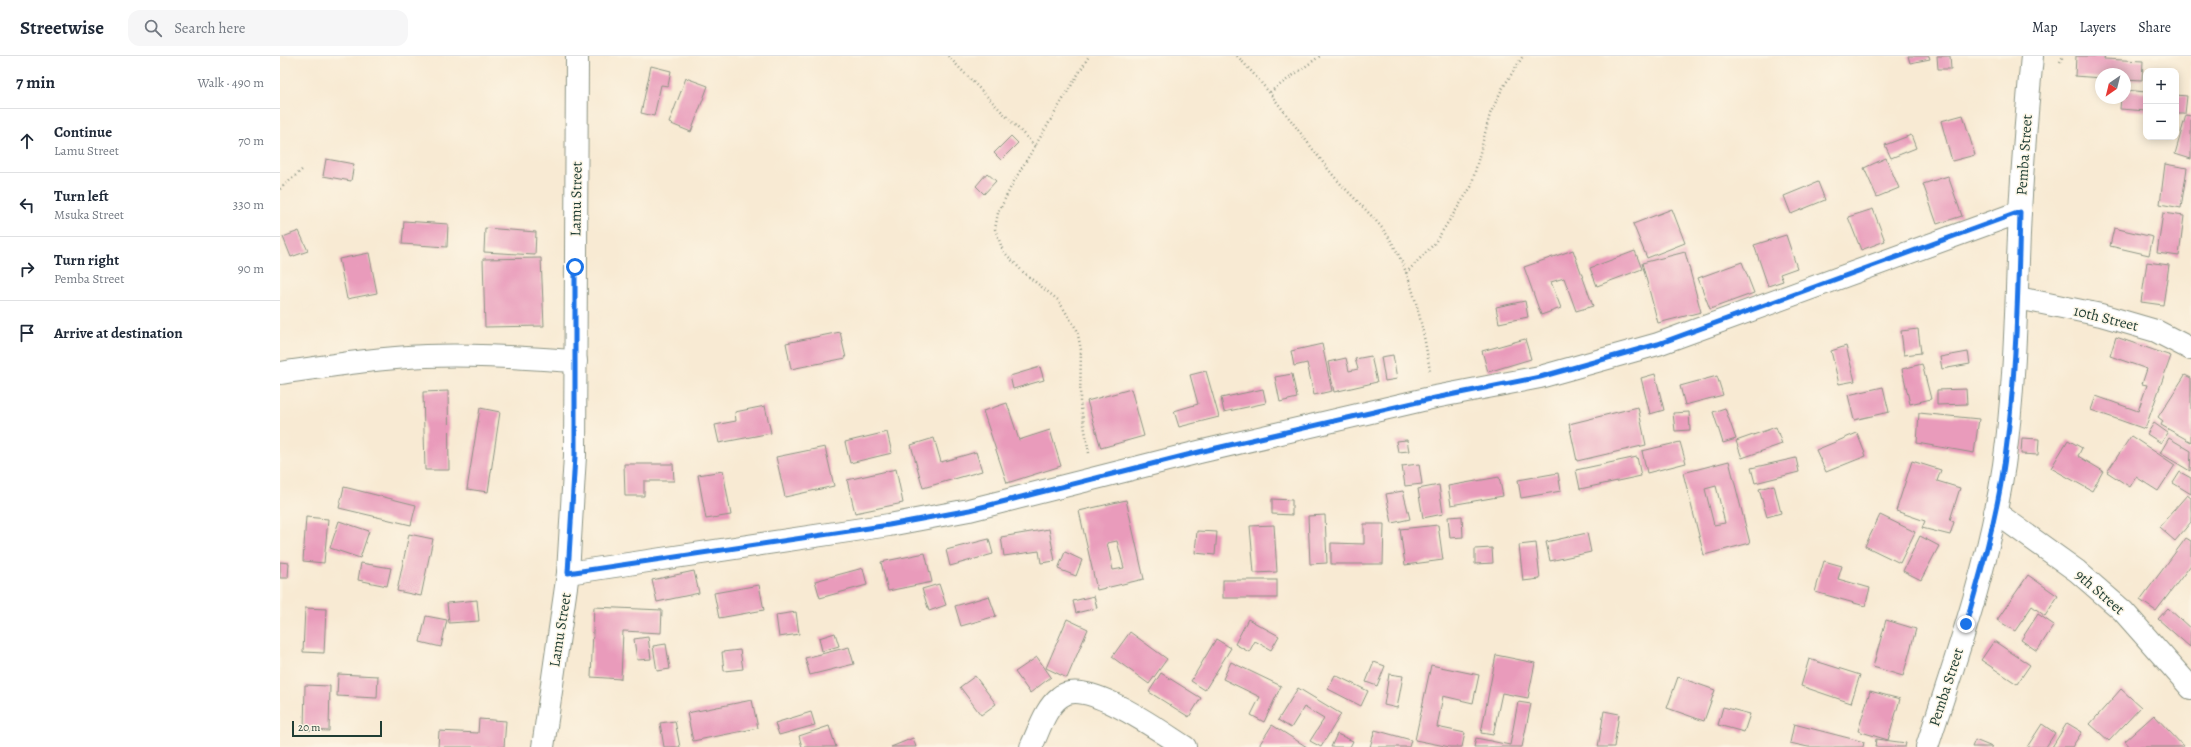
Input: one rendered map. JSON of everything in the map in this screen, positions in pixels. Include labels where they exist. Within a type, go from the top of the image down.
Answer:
[{"type":"street","name":"Lamu Street","points":[[543,747],[568,573],[575,456],[577,56]]},
{"type":"street","name":"Pemba Street","points":[[1927,747],[1972,603],[1996,512],[2004,464],[2018,298],[2020,212],[2032,56]]},
{"type":"street","points":[[568,573],[889,525],[970,510],[1199,452],[1435,398],[1540,377],[1658,344],[2020,212]]},
{"type":"street","name":"10th Street","points":[[2018,298],[2101,315],[2156,331],[2191,349]]},
{"type":"street","points":[[280,373],[348,362],[426,356],[492,356],[576,362]]},
{"type":"street","name":"9th Street","points":[[1996,512],[2077,571],[2123,611],[2191,688]]},
{"type":"street","points":[[1031,747],[1048,712],[1060,697],[1072,691],[1085,693],[1116,705],[1185,747]]},
{"type":"path","points":[[948,56],[1035,146]]},
{"type":"path","points":[[1089,56],[1035,146],[998,213],[995,229],[1003,251],[1024,273],[1058,300],[1077,330],[1081,350],[1080,402],[1094,478]]},
{"type":"path","points":[[1237,56],[1270,92],[1345,191],[1382,228],[1393,245],[1406,273],[1419,310],[1435,398]]},
{"type":"path","points":[[1270,92],[1320,56]]},
{"type":"path","points":[[1406,273],[1434,244],[1468,192],[1476,171],[1484,133],[1490,114],[1502,89],[1523,56]]},
{"type":"path","points":[[280,189],[303,169]]},
{"type":"building","points":[[1908,56],[1929,56],[1930,59],[1910,63]]},
{"type":"building","points":[[1937,56],[1950,56],[1951,69],[1938,69]]},
{"type":"building","points":[[2076,56],[2105,56],[2104,59],[2143,61],[2142,80],[2131,79],[2131,68],[2095,68],[2095,78],[2075,76]]},
{"type":"building","points":[[651,66],[671,71],[668,86],[661,85],[654,116],[641,113]]},
{"type":"building","points":[[686,78],[708,86],[691,132],[669,123]]},
{"type":"building","points":[[2131,91],[2143,92],[2143,111],[2120,109],[2120,104],[2131,104]]},
{"type":"building","points":[[2179,95],[2187,96],[2185,114],[2179,114]]},
{"type":"building","points":[[1963,115],[1975,155],[1952,161],[1941,121]]},
{"type":"building","points":[[2186,115],[2191,116],[2191,159],[2175,154]]},
{"type":"building","points":[[1911,135],[1916,148],[1891,158],[1885,145]]},
{"type":"building","points":[[1011,136],[1018,143],[1001,160],[994,153]]},
{"type":"building","points":[[1886,158],[1899,188],[1877,197],[1864,168]]},
{"type":"building","points":[[326,159],[354,164],[351,181],[323,176]]},
{"type":"building","points":[[2165,164],[2187,168],[2181,208],[2160,204]]},
{"type":"building","points":[[987,173],[996,181],[984,194],[976,186]]},
{"type":"building","points":[[1948,176],[1962,216],[1937,224],[1923,184]]},
{"type":"building","points":[[1818,182],[1825,200],[1791,214],[1784,196]]},
{"type":"building","points":[[1672,209],[1685,243],[1647,258],[1633,224]]},
{"type":"building","points":[[1873,209],[1885,241],[1861,250],[1848,217]]},
{"type":"building","points":[[2163,213],[2184,216],[2179,256],[2157,253]]},
{"type":"building","points":[[404,221],[448,224],[447,247],[402,244]]},
{"type":"building","points":[[485,228],[536,232],[535,255],[484,252]]},
{"type":"building","points":[[2114,228],[2153,237],[2149,255],[2110,246]]},
{"type":"building","points":[[299,231],[308,251],[291,257],[283,237]]},
{"type":"building","points":[[1786,235],[1797,268],[1780,274],[1783,281],[1768,286],[1754,245]]},
{"type":"building","points":[[1573,250],[1593,306],[1576,311],[1564,278],[1551,282],[1561,308],[1541,315],[1524,267]]},
{"type":"building","points":[[1635,251],[1642,269],[1597,286],[1590,268]]},
{"type":"building","points":[[1685,252],[1701,312],[1658,323],[1642,263]]},
{"type":"building","points":[[369,253],[377,293],[347,299],[339,259]]},
{"type":"building","points":[[541,258],[544,326],[485,327],[483,259]]},
{"type":"building","points":[[1742,262],[1754,293],[1710,309],[1698,278]]},
{"type":"building","points":[[2147,262],[2169,265],[2163,305],[2141,302]]},
{"type":"building","points":[[1525,301],[1528,317],[1499,323],[1496,307]]},
{"type":"building","points":[[1918,329],[1921,353],[1904,355],[1901,331]]},
{"type":"building","points":[[840,332],[846,358],[791,369],[786,343]]},
{"type":"building","points":[[2116,337],[2171,356],[2145,429],[2091,410],[2096,396],[2138,411],[2147,385],[2142,384],[2147,369],[2110,356]]},
{"type":"building","points":[[1525,339],[1531,359],[1488,372],[1482,351]]},
{"type":"building","points":[[1322,344],[1332,391],[1314,395],[1307,363],[1294,366],[1291,351]]},
{"type":"building","points":[[1846,346],[1855,381],[1839,384],[1831,351]]},
{"type":"building","points":[[1968,352],[1970,364],[1942,369],[1940,357]]},
{"type":"building","points":[[1393,355],[1397,379],[1385,381],[1381,357]]},
{"type":"building","points":[[1371,356],[1377,382],[1334,392],[1328,362],[1346,358],[1349,371],[1358,369],[1355,359]]},
{"type":"building","points":[[1922,364],[1931,399],[1910,404],[1902,369]]},
{"type":"building","points":[[1040,367],[1044,380],[1013,389],[1010,376]]},
{"type":"building","points":[[1206,371],[1219,417],[1179,427],[1174,411],[1198,404],[1190,375]]},
{"type":"building","points":[[1292,374],[1297,398],[1280,402],[1275,377]]},
{"type":"building","points":[[1655,374],[1664,410],[1650,414],[1641,378]]},
{"type":"building","points":[[2185,375],[2191,378],[2191,442],[2161,425],[2163,421],[2158,417]]},
{"type":"building","points":[[1717,376],[1723,395],[1685,405],[1680,386]]},
{"type":"building","points":[[1883,387],[1889,412],[1854,420],[1848,395]]},
{"type":"building","points":[[1131,389],[1144,436],[1101,448],[1087,401]]},
{"type":"building","points":[[1263,389],[1266,403],[1224,412],[1221,398]]},
{"type":"building","points":[[1966,389],[1967,404],[1937,405],[1937,390]]},
{"type":"building","points":[[448,391],[449,470],[425,470],[423,392]]},
{"type":"building","points":[[1007,403],[1019,440],[1050,430],[1061,466],[1007,483],[983,411]]},
{"type":"building","points":[[765,406],[771,433],[719,443],[715,425],[736,421],[735,412]]},
{"type":"building","points":[[1638,407],[1646,445],[1577,461],[1569,424]]},
{"type":"building","points":[[480,408],[500,412],[488,492],[467,489]]},
{"type":"building","points":[[1725,408],[1736,439],[1723,443],[1713,412]]},
{"type":"building","points":[[1689,412],[1690,430],[1675,431],[1673,413]]},
{"type":"building","points":[[1919,413],[1979,419],[1974,453],[1917,443]]},
{"type":"building","points":[[2154,423],[2168,433],[2161,443],[2147,434]]},
{"type":"building","points":[[1776,427],[1782,444],[1742,458],[1736,441]]},
{"type":"building","points":[[887,432],[892,453],[850,463],[845,442]]},
{"type":"building","points":[[1857,433],[1866,456],[1826,472],[1816,450]]},
{"type":"building","points":[[2131,436],[2175,465],[2158,491],[2136,477],[2130,487],[2107,472]]},
{"type":"building","points":[[934,438],[941,462],[976,452],[982,471],[923,488],[911,445]]},
{"type":"building","points":[[2022,438],[2039,439],[2038,455],[2021,454]]},
{"type":"building","points":[[2169,438],[2191,451],[2190,471],[2160,453]]},
{"type":"building","points":[[1407,440],[1409,451],[1398,452],[1396,441]]},
{"type":"building","points":[[2068,440],[2082,448],[2078,456],[2103,471],[2092,491],[2051,468]]},
{"type":"building","points":[[1680,442],[1686,463],[1647,473],[1642,451]]},
{"type":"building","points":[[825,447],[834,486],[785,497],[776,457]]},
{"type":"building","points":[[1637,457],[1641,476],[1580,489],[1576,470]]},
{"type":"building","points":[[1796,458],[1799,472],[1755,483],[1751,468]]},
{"type":"building","points":[[1729,461],[1750,543],[1704,555],[1683,473]],"holes":[[[1716,486],[1725,523],[1714,525],[1705,489]]]},
{"type":"building","points":[[1912,461],[1941,470],[1937,481],[1960,488],[1950,520],[1954,522],[1950,535],[1922,528],[1925,521],[1896,511]]},
{"type":"building","points":[[624,464],[673,464],[674,481],[644,481],[644,496],[625,496]]},
{"type":"building","points":[[1419,464],[1422,484],[1405,486],[1402,466]]},
{"type":"building","points":[[896,469],[903,503],[855,513],[847,480]]},
{"type":"building","points":[[723,471],[731,515],[706,519],[698,475]]},
{"type":"building","points":[[2180,472],[2191,478],[2191,494],[2173,483]]},
{"type":"building","points":[[1558,473],[1561,491],[1521,498],[1518,480]]},
{"type":"building","points":[[1499,477],[1503,496],[1451,505],[1448,486]]},
{"type":"building","points":[[1439,485],[1443,514],[1423,518],[1418,489]]},
{"type":"building","points":[[1774,485],[1781,513],[1767,517],[1759,489]]},
{"type":"building","points":[[344,487],[416,505],[411,525],[339,508]]},
{"type":"building","points":[[1403,491],[1410,519],[1392,523],[1386,494]]},
{"type":"building","points":[[2187,495],[2191,498],[2191,522],[2175,541],[2159,527]]},
{"type":"building","points":[[1272,499],[1292,500],[1292,515],[1272,514]]},
{"type":"building","points":[[1126,500],[1144,579],[1097,590],[1079,511]],"holes":[[[1117,541],[1124,568],[1113,570],[1107,543]]]},
{"type":"building","points":[[1325,515],[1327,563],[1310,564],[1308,516]]},
{"type":"building","points":[[1880,515],[1915,532],[1900,563],[1865,546]]},
{"type":"building","points":[[1462,516],[1463,537],[1450,538],[1448,517]]},
{"type":"building","points":[[306,517],[328,519],[324,563],[303,561]]},
{"type":"building","points":[[339,521],[369,531],[360,558],[330,548]]},
{"type":"building","points":[[1364,524],[1384,524],[1383,564],[1331,564],[1331,543],[1364,544]]},
{"type":"building","points":[[1274,525],[1277,572],[1254,573],[1250,526]]},
{"type":"building","points":[[1438,525],[1443,560],[1405,565],[1400,529]]},
{"type":"building","points":[[1049,529],[1055,561],[1041,563],[1039,551],[1004,556],[1001,537]]},
{"type":"building","points":[[1197,531],[1217,532],[1215,555],[1195,553]]},
{"type":"building","points":[[1587,533],[1591,552],[1550,561],[1546,542]]},
{"type":"building","points":[[409,534],[433,539],[421,596],[397,591]]},
{"type":"building","points":[[1920,536],[1939,546],[1921,580],[1903,571]]},
{"type":"building","points":[[2186,538],[2191,541],[2191,565],[2156,611],[2140,600]]},
{"type":"building","points":[[989,539],[993,554],[950,566],[946,550]]},
{"type":"building","points":[[1536,543],[1540,579],[1523,581],[1519,545]]},
{"type":"building","points":[[1492,548],[1493,563],[1475,564],[1475,549]]},
{"type":"building","points":[[1065,552],[1082,560],[1076,576],[1058,569]]},
{"type":"building","points":[[925,553],[932,582],[888,591],[881,562]]},
{"type":"building","points":[[1824,561],[1842,566],[1838,579],[1870,588],[1865,606],[1815,592]]},
{"type":"building","points":[[280,562],[289,563],[288,578],[280,578]]},
{"type":"building","points":[[361,563],[391,568],[387,586],[358,580]]},
{"type":"building","points":[[863,568],[867,585],[820,598],[815,581]]},
{"type":"building","points":[[694,571],[699,593],[657,602],[652,580]]},
{"type":"building","points":[[2028,575],[2058,596],[2045,616],[2032,606],[2015,631],[1997,620]]},
{"type":"building","points":[[1223,580],[1277,580],[1277,598],[1223,598]]},
{"type":"building","points":[[939,584],[946,605],[929,611],[922,589]]},
{"type":"building","points":[[759,585],[764,610],[719,618],[714,593]]},
{"type":"building","points":[[989,596],[996,616],[961,626],[955,606]]},
{"type":"building","points":[[1094,596],[1097,608],[1076,613],[1073,601]]},
{"type":"building","points":[[477,600],[479,621],[449,623],[447,603]]},
{"type":"building","points":[[594,607],[662,610],[661,633],[623,631],[621,679],[591,677]]},
{"type":"building","points":[[305,608],[326,609],[324,653],[303,652]]},
{"type":"building","points":[[2168,608],[2191,629],[2190,647],[2158,619]]},
{"type":"building","points":[[796,612],[799,634],[779,637],[776,615]]},
{"type":"building","points":[[2038,614],[2054,625],[2037,651],[2021,640]]},
{"type":"building","points":[[426,616],[447,620],[441,647],[420,642]]},
{"type":"building","points":[[1067,619],[1088,629],[1067,678],[1046,668]]},
{"type":"building","points":[[1248,619],[1279,636],[1271,650],[1255,641],[1249,652],[1235,644]]},
{"type":"building","points":[[1886,620],[1916,629],[1903,676],[1873,667]]},
{"type":"building","points":[[1130,632],[1167,659],[1149,684],[1112,657]]},
{"type":"building","points":[[835,633],[839,646],[822,651],[819,638]]},
{"type":"building","points":[[648,637],[651,659],[637,660],[634,639]]},
{"type":"building","points":[[1216,639],[1231,648],[1205,690],[1191,681]]},
{"type":"building","points":[[1994,641],[2030,665],[2017,684],[1981,660]]},
{"type":"building","points":[[666,644],[670,669],[657,671],[653,646]]},
{"type":"building","points":[[849,647],[854,664],[810,675],[805,658]]},
{"type":"building","points":[[740,650],[743,669],[724,671],[722,652]]},
{"type":"building","points":[[1496,655],[1535,663],[1528,698],[1502,693],[1493,735],[1481,733]]},
{"type":"building","points":[[1037,657],[1051,677],[1030,693],[1015,672]]},
{"type":"building","points":[[1809,659],[1860,675],[1851,703],[1801,686]]},
{"type":"building","points":[[1231,662],[1281,686],[1264,722],[1251,715],[1260,697],[1223,679]]},
{"type":"building","points":[[1374,662],[1385,666],[1377,686],[1366,682]]},
{"type":"building","points":[[1431,665],[1479,675],[1473,703],[1443,696],[1437,727],[1465,733],[1462,747],[1450,747],[1415,740]]},
{"type":"building","points":[[1161,673],[1201,698],[1189,717],[1149,692]]},
{"type":"building","points":[[338,674],[378,676],[377,698],[337,696]]},
{"type":"building","points":[[1389,674],[1403,676],[1397,708],[1384,705]]},
{"type":"building","points":[[1335,675],[1368,691],[1361,706],[1328,689]]},
{"type":"building","points":[[975,676],[996,704],[981,715],[960,687]]},
{"type":"building","points":[[1678,677],[1715,690],[1704,721],[1667,708]]},
{"type":"building","points":[[305,685],[330,686],[329,731],[304,730]]},
{"type":"building","points":[[1298,688],[1341,714],[1321,747],[1310,741],[1324,719],[1304,707],[1291,728],[1278,720]]},
{"type":"building","points":[[2121,689],[2141,707],[2109,741],[2090,724]]},
{"type":"building","points":[[1870,691],[1900,699],[1888,740],[1858,731]]},
{"type":"building","points":[[752,700],[758,728],[693,741],[687,713]]},
{"type":"building","points":[[1518,702],[1531,704],[1522,747],[1474,747],[1476,738],[1510,745]]},
{"type":"building","points":[[1723,707],[1750,714],[1744,732],[1718,725]]},
{"type":"building","points":[[1604,711],[1619,714],[1614,747],[1598,747]]},
{"type":"building","points":[[811,712],[815,725],[779,735],[775,723]]},
{"type":"building","points":[[2154,715],[2184,747],[2130,747],[2125,741]]},
{"type":"building","points":[[479,719],[506,721],[504,747],[438,747],[439,731],[478,733]]},
{"type":"building","points":[[675,721],[680,747],[664,747],[660,723]]},
{"type":"building","points":[[2067,723],[2082,732],[2072,747],[2052,747]]},
{"type":"building","points":[[1794,724],[1864,742],[1863,747],[1808,747],[1790,743]]},
{"type":"building","points":[[2042,724],[2055,733],[2046,747],[2027,747]]},
{"type":"building","points":[[1272,725],[1307,747],[1258,747]]},
{"type":"building","points":[[829,726],[836,747],[802,747],[799,736]]},
{"type":"building","points":[[1375,730],[1411,740],[1409,747],[1370,747]]},
{"type":"building","points":[[1337,734],[1353,741],[1350,747],[1331,747]]},
{"type":"building","points":[[913,738],[916,747],[891,747]]},
{"type":"building","points":[[1876,739],[1906,743],[1905,747],[1875,747]]},
{"type":"building","points":[[1975,740],[1992,747],[1972,747]]},
{"type":"route","points":[[575,267],[575,456],[568,573],[889,525],[970,510],[1199,452],[1435,398],[1540,377],[1658,344],[2020,212],[2018,298],[2004,464],[1996,512],[1982,569],[1966,624]]}]
